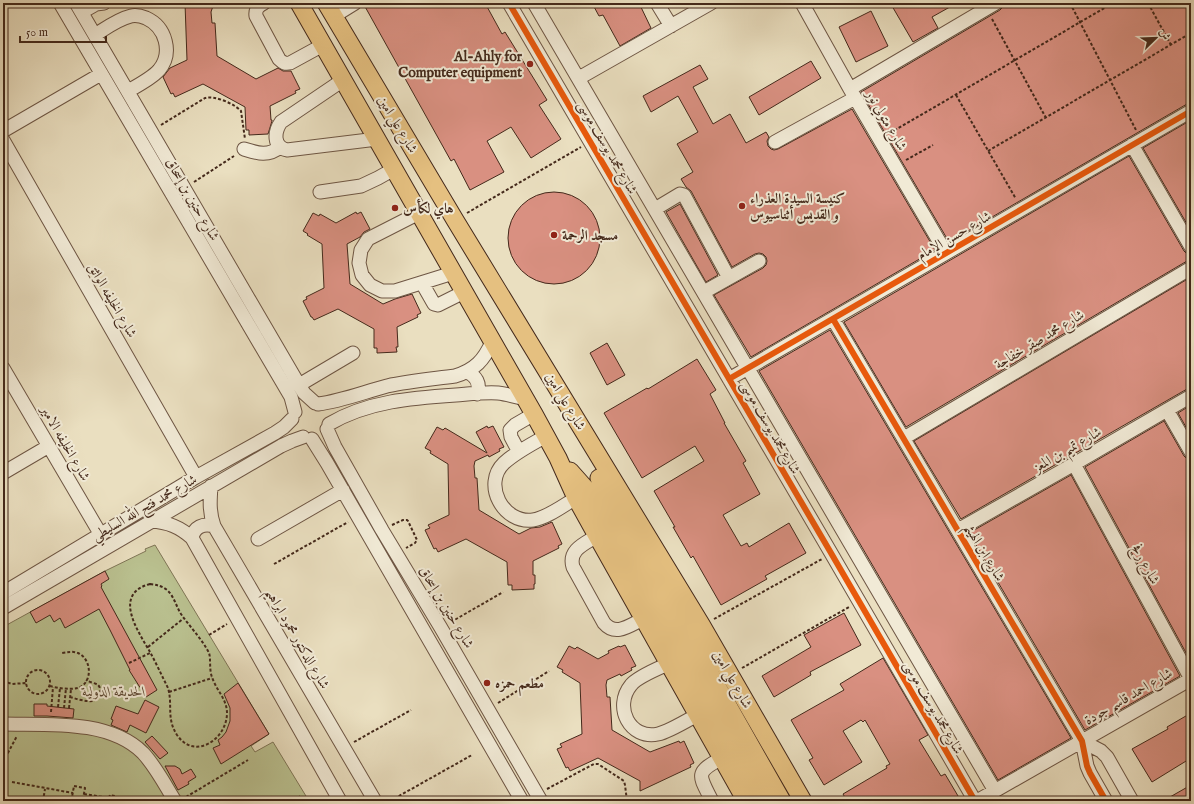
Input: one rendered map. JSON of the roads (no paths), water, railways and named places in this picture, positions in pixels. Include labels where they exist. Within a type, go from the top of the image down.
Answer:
[{"type":"main road","name":"شارع علي امين","points":[[299,3],[534,414],[558,458],[576,498],[746,801]]},
{"type":"main road","name":"شارع علي امين","points":[[330,9],[455,220],[702,626],[803,801]]},
{"type":"main road","points":[[565,400],[578,438],[592,465],[775,799]]},
{"type":"main road","points":[[558,458],[576,477],[600,508],[775,799]]},
{"type":"street","name":"شارع حنين بن إسحاق","points":[[60,3],[291,397],[293,415]]},
{"type":"street","points":[[79,8],[96,4],[113,3]]},
{"type":"street","points":[[264,3],[256,9],[256,16],[282,62],[290,63],[323,45]]},
{"type":"street","points":[[330,9],[355,3]]},
{"type":"street","name":"شارع محمد يوسف موسى","points":[[509,3],[976,801]]},
{"type":"street","name":"شارع محمد يوسف موسى","points":[[534,3],[995,791]]},
{"type":"street","points":[[657,3],[671,26]]},
{"type":"street","points":[[579,78],[711,3]]},
{"type":"street","name":"شارع متولي نور","points":[[802,3],[946,253]]},
{"type":"street","points":[[775,142],[991,6]]},
{"type":"street","name":"شارع حنين بن إسحاق","points":[[79,8],[299,385],[308,396],[317,403]]},
{"type":"street","points":[[95,35],[123,19],[132,16],[141,16],[150,20],[158,26],[163,34],[166,44],[166,53],[163,63],[158,71],[128,91]]},
{"type":"street","points":[[3,131],[101,74]]},
{"type":"street","points":[[343,80],[280,122],[276,130],[276,141],[280,147],[287,150],[377,139]]},
{"type":"street","name":"شارع حسن الإمام","points":[[729,379],[1191,111]]},
{"type":"street","name":"شارع الخليفه الواثق","points":[[3,140],[196,477]]},
{"type":"street","points":[[1136,143],[1191,247]]},
{"type":"street","points":[[244,149],[264,154],[275,151],[280,147]]},
{"type":"street","points":[[320,192],[361,186],[394,169]]},
{"type":"street","points":[[655,209],[680,194],[684,195],[729,278]]},
{"type":"street","points":[[418,213],[368,239],[361,250],[359,262],[362,275],[370,285],[382,291],[395,291],[453,273]]},
{"type":"street","points":[[704,292],[759,261]]},
{"type":"street","name":"شارع محمد صقر خفاجة","points":[[904,438],[1191,268]]},
{"type":"street","points":[[422,283],[436,305],[464,292]]},
{"type":"street","name":"شارع ابن الهيثم","points":[[833,319],[1082,741],[1087,766],[1106,801]]},
{"type":"street","points":[[492,342],[488,352],[478,364],[466,372],[456,376],[387,386],[343,399],[317,403],[309,402],[298,407],[293,415],[293,426],[297,433],[307,438],[324,457],[522,801]]},
{"type":"street","points":[[299,385],[353,353]]},
{"type":"street","name":"شارع الخليفه الامير","points":[[3,368],[101,534]]},
{"type":"street","points":[[466,372],[474,376],[476,379],[479,386],[477,394]]},
{"type":"street","points":[[328,426],[352,413],[410,398],[497,393],[525,399]]},
{"type":"street","name":"شارع تميم بن المعز","points":[[958,530],[1191,396]]},
{"type":"street","points":[[307,438],[318,438],[324,434],[328,426],[329,418],[327,412],[317,403]]},
{"type":"street","points":[[1167,410],[1191,452]]},
{"type":"street","points":[[519,452],[511,438],[510,430],[515,425],[534,414]]},
{"type":"street","name":"شارع محمد فتح الله السليطي","points":[[3,593],[196,477],[275,433],[284,427],[293,415]]},
{"type":"street","name":"شارع حنين بن إسحاق","points":[[328,426],[338,451],[395,553],[441,628],[539,797]]},
{"type":"street","points":[[546,436],[503,463],[497,475],[495,488],[498,502],[507,512],[519,519],[532,520],[545,516],[576,498]]},
{"type":"street","name":"شارع محمد فتح الله السليطي","points":[[3,608],[286,443],[307,438]]},
{"type":"street","points":[[3,473],[49,446]]},
{"type":"street","name":"شارع رفح","points":[[1074,464],[1191,679]]},
{"type":"street","name":"شارع الدكتور محمود ابراهيم","points":[[211,486],[210,511],[214,526],[376,801]]},
{"type":"street","points":[[258,539],[343,490]]},
{"type":"street","points":[[151,521],[174,525],[192,538],[340,801]]},
{"type":"street","points":[[192,538],[199,526],[204,524],[214,526]]},
{"type":"street","points":[[597,536],[575,552],[572,561],[573,567],[604,624],[612,630],[618,630],[643,619]]},
{"type":"street","points":[[668,664],[632,683],[625,694],[623,706],[626,718],[634,728],[646,734],[658,734],[697,715]]},
{"type":"street","name":"شارع احمد قاسم جودة","points":[[976,801],[1191,679]]},
{"type":"street","points":[[3,724],[50,725],[96,729],[126,740],[148,759],[180,799]]},
{"type":"street","points":[[1082,741],[1100,751],[1107,757],[1132,801]]},
{"type":"street","points":[[712,801],[701,779],[702,774],[704,769],[709,765],[722,758]]},
{"type":"place","name":"Al-Ahly for Computer equipment","points":[[530,64]]},
{"type":"place","name":"كنيسة السيدة العذراء و القديس أثناسيوس","points":[[742,206]]},
{"type":"place","name":"هاي لكأس","points":[[395,208]]},
{"type":"place","name":"مسجد الرحمة","points":[[554,235]]},
{"type":"place","name":"مطعم حمزه","points":[[487,683]]},
{"type":"park label","name":"الحديقة الدولية","points":[[114,691]]}]
